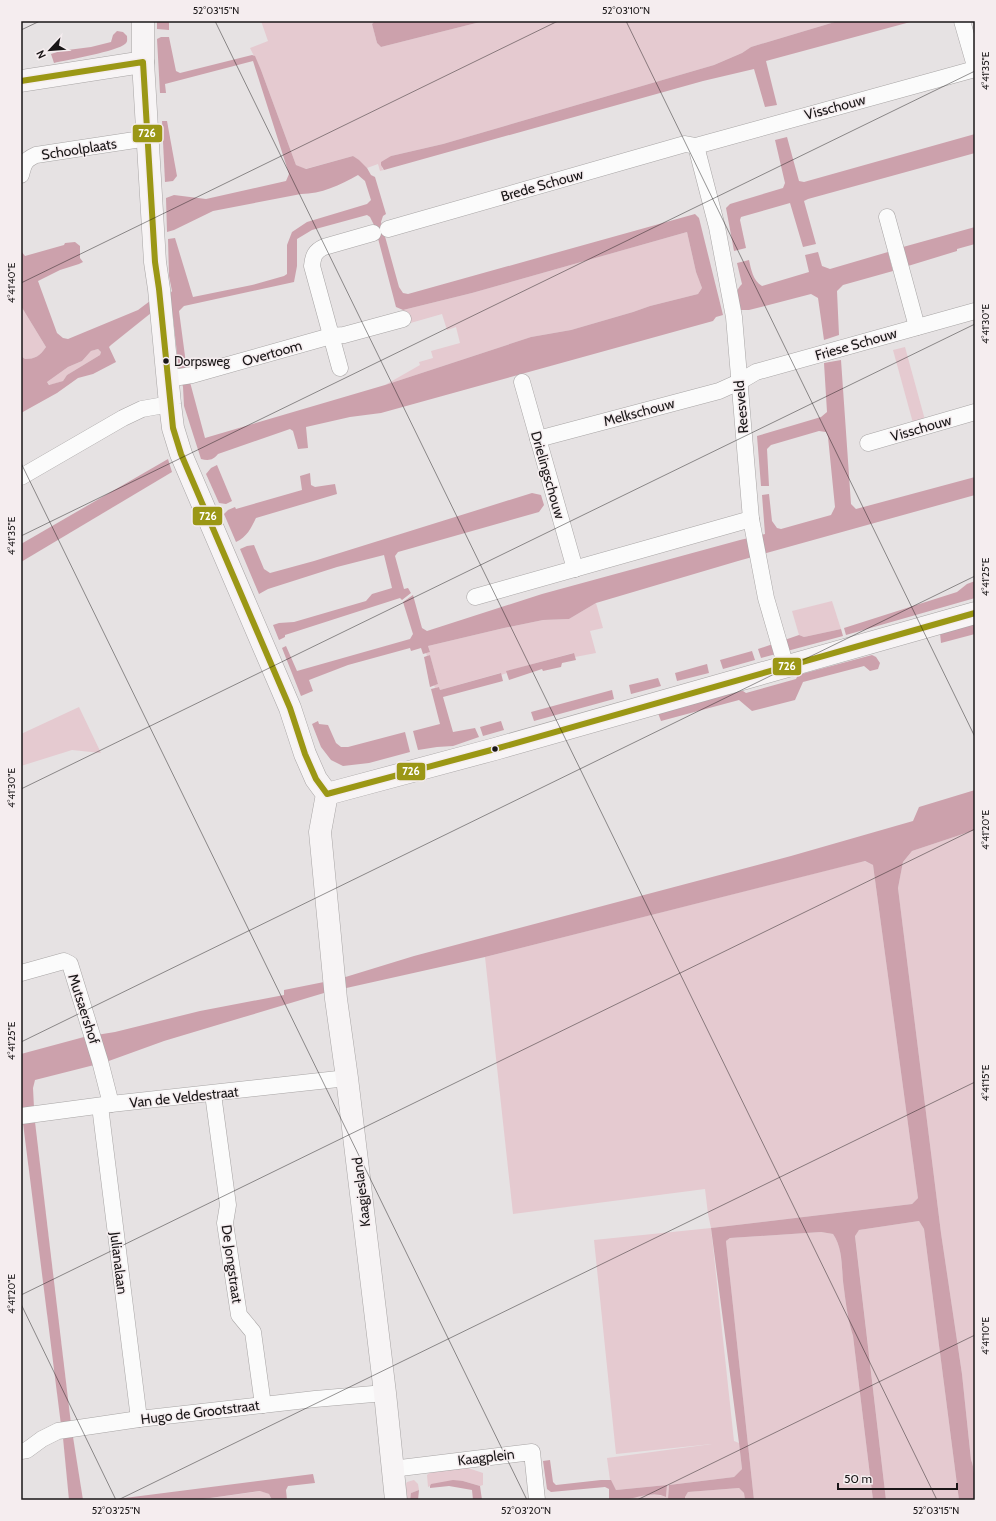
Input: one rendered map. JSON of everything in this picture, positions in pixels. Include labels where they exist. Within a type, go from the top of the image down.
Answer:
[{"type":"street","points":[[143,21],[143,62],[155,262],[162,317],[179,378],[170,404],[173,428],[188,472],[235,577],[287,700],[305,754],[316,779],[327,794],[489,751],[784,661],[975,614]]},
{"type":"street","name":"Visschouw","points":[[696,146],[975,67],[962,21]]},
{"type":"street","points":[[21,81],[143,62]]},
{"type":"street","name":"Schoolplaats","points":[[21,175],[23,164],[36,155],[148,138]]},
{"type":"street","name":"Brede Schouw","points":[[331,336],[312,266],[313,256],[318,250],[324,247],[685,144],[696,146]]},
{"type":"street","name":"Reesveld","points":[[696,146],[717,227],[734,317],[752,526],[759,564],[776,636],[784,661]]},
{"type":"street","points":[[887,217],[917,327]]},
{"type":"street","name":"Friese Schouw","points":[[739,382],[756,372],[975,311]]},
{"type":"street","name":"Overtoom","points":[[179,378],[331,336],[344,335],[403,319]]},
{"type":"street","points":[[331,336],[340,368]]},
{"type":"street","name":"Drielingschouw","points":[[522,382],[575,569]]},
{"type":"street","name":"Melkschouw","points":[[538,439],[719,391],[739,382]]},
{"type":"street","points":[[21,478],[123,418],[142,409],[170,404]]},
{"type":"street","name":"Visschouw","points":[[868,443],[975,412]]},
{"type":"street","points":[[476,597],[575,569],[752,526]]},
{"type":"street","name":"Kaagjesland","points":[[327,794],[320,832],[336,999],[348,1078],[396,1500]]},
{"type":"street","name":"Mutsaershof","points":[[21,974],[64,961],[70,964],[100,1061],[105,1105]]},
{"type":"street","name":"Van de Veldestraat","points":[[21,1116],[105,1105],[348,1078]]},
{"type":"street","name":"De Jongstraat","points":[[213,1094],[228,1205],[225,1223],[239,1315],[253,1332],[263,1405]]},
{"type":"street","name":"Julianalaan","points":[[105,1105],[139,1419]]},
{"type":"street","name":"Hugo de Grootstraat","points":[[21,1451],[27,1450],[42,1439],[58,1431],[139,1419],[385,1393]]},
{"type":"street","name":"Kaagplein","points":[[392,1469],[532,1452],[537,1500]]},
{"type":"shaded area","points":[[157,21],[169,21],[169,30],[157,29]]},
{"type":"shaded area","points":[[261,21],[375,21],[372,24],[377,43],[381,47],[484,21],[838,21],[751,47],[742,53],[714,65],[443,144],[391,156],[382,168],[384,170],[380,171],[378,164],[367,168],[353,156],[305,169],[296,165],[261,70],[250,48],[268,41]]},
{"type":"shaded area","points":[[375,21],[484,21],[381,47],[377,43],[372,24]]},
{"type":"shaded area","points":[[838,21],[914,21],[766,61],[777,105],[765,107],[754,69],[703,81],[384,170],[381,165],[381,162],[391,156],[443,144],[714,65],[742,53],[751,47]]},
{"type":"shaded area","points":[[117,31],[123,32],[127,36],[127,42],[120,47],[113,50],[54,63],[51,54],[111,42],[113,35]]},
{"type":"shaded area","points":[[161,37],[169,37],[176,71],[180,73],[252,55],[255,56],[296,165],[306,169],[353,156],[367,168],[371,175],[375,177],[386,214],[383,216],[381,222],[399,287],[403,293],[408,294],[695,214],[699,218],[723,315],[716,317],[713,321],[381,413],[350,417],[306,427],[308,448],[298,449],[293,431],[290,429],[218,454],[211,460],[206,460],[201,459],[184,406],[183,387],[179,372],[173,317],[168,311],[151,313],[109,347],[116,362],[93,374],[78,378],[57,393],[21,413],[21,356],[25,359],[34,358],[42,353],[46,347],[21,306],[21,251],[25,256],[64,245],[65,243],[75,242],[80,246],[80,258],[83,262],[60,270],[38,281],[57,333],[63,338],[68,339],[138,310],[150,301],[166,299],[172,291],[169,276],[168,239],[175,238],[193,297],[252,285],[284,276],[287,274],[287,245],[292,232],[307,222],[367,204],[371,200],[365,181],[358,175],[323,191],[213,211],[167,232],[166,198],[174,195],[206,199],[286,181],[289,174],[253,61],[165,84],[166,93],[160,93],[157,39]],"holes":[[[367,215],[370,217],[375,227],[396,307],[403,310],[472,293],[687,232],[696,272],[702,288],[698,294],[650,306],[571,330],[531,337],[385,385],[205,438],[187,371],[179,311],[184,306],[294,282],[297,266],[297,239],[312,230]],[[98,349],[101,352],[100,355],[67,375],[63,381],[49,385],[47,382],[68,367],[82,361],[91,351]]]},
{"type":"shaded area","points":[[162,121],[167,121],[177,176],[173,181],[165,182]]},
{"type":"shaded area","points":[[975,134],[975,153],[804,201],[816,244],[803,247],[790,203],[741,217],[740,220],[746,248],[734,251],[726,208],[730,204],[783,188],[785,183],[775,140],[787,137],[799,181],[804,182]]},
{"type":"shaded area","points":[[975,227],[975,244],[908,266],[903,247]]},
{"type":"shaded area","points":[[687,232],[696,272],[702,288],[698,294],[650,306],[571,330],[531,337],[385,385],[420,365],[419,362],[433,358],[431,351],[460,343],[456,327],[447,330],[442,314],[407,324],[403,310],[472,293]]},
{"type":"shaded area","points":[[818,252],[822,266],[830,269],[888,252],[893,271],[843,285],[837,291],[839,335],[824,340],[818,298],[811,294],[749,310],[740,310],[737,299],[737,290],[742,284],[737,263],[749,260],[754,278],[762,286],[809,272],[805,255]]},
{"type":"shaded area","points":[[21,306],[46,347],[39,355],[25,359],[21,356]]},
{"type":"shaded area","points":[[905,347],[925,420],[913,423],[893,350]]},
{"type":"shaded area","points":[[98,349],[101,352],[100,355],[67,375],[63,381],[50,385],[47,382],[68,367],[82,361],[91,351]]},
{"type":"shaded area","points":[[841,360],[851,504],[856,509],[975,477],[975,495],[738,561],[596,603],[569,619],[543,620],[428,646],[430,652],[423,654],[421,648],[411,651],[410,648],[348,665],[309,680],[313,691],[301,696],[282,648],[286,646],[297,671],[410,639],[413,634],[403,602],[413,595],[422,628],[427,631],[542,594],[765,534],[762,495],[769,494],[772,521],[777,528],[781,529],[831,515],[835,507],[828,437],[826,432],[819,431],[771,445],[767,449],[769,486],[761,486],[757,436],[821,417],[827,412],[824,363]]},
{"type":"shaded area","points":[[168,459],[172,472],[21,562],[21,544]]},
{"type":"shaded area","points":[[217,465],[232,501],[226,504],[219,503],[206,474],[211,468]]},
{"type":"shaded area","points":[[310,473],[311,485],[315,487],[335,484],[337,494],[256,518],[246,535],[236,542],[224,514],[228,510],[302,490],[300,476]]},
{"type":"shaded area","points":[[532,493],[541,495],[544,505],[539,512],[398,552],[395,556],[404,589],[408,588],[411,593],[402,600],[400,598],[285,635],[285,637],[279,640],[273,625],[294,622],[366,601],[372,594],[392,588],[384,555],[337,567],[268,589],[259,594],[240,549],[254,545],[264,569],[270,573],[314,561]]},
{"type":"shaded area","points":[[975,581],[975,598],[846,635],[844,628],[957,592],[967,584]]},
{"type":"shaded area","points":[[832,601],[841,629],[804,637],[799,635],[792,611]]},
{"type":"shaded area","points":[[596,603],[603,628],[590,631],[596,653],[575,657],[573,653],[507,671],[507,673],[501,675],[500,673],[440,690],[439,687],[435,688],[434,685],[438,684],[430,655],[427,656],[426,653],[430,652],[428,646],[543,620],[569,619]]},
{"type":"shaded area","points":[[975,623],[975,634],[941,643],[940,633]]},
{"type":"shaded area","points":[[841,629],[843,636],[761,658],[758,649],[799,635],[804,637]]},
{"type":"shaded area","points":[[752,651],[755,660],[723,669],[720,660]]},
{"type":"shaded area","points":[[574,653],[576,660],[562,663],[561,667],[543,671],[542,669],[509,680],[506,671]]},
{"type":"shaded area","points":[[430,655],[438,684],[430,687],[424,657]]},
{"type":"shaded area","points":[[872,655],[876,657],[880,663],[878,669],[870,671],[864,666],[803,682],[795,700],[752,711],[739,700],[661,721],[658,713],[740,689],[746,693],[796,679],[798,675]]},
{"type":"shaded area","points":[[707,664],[709,673],[677,681],[675,673]]},
{"type":"shaded area","points":[[501,673],[503,681],[443,697],[453,732],[475,728],[479,737],[453,746],[418,750],[413,731],[440,724],[431,689],[439,687],[440,690]]},
{"type":"shaded area","points":[[658,678],[661,686],[631,694],[629,685]]},
{"type":"shaded area","points":[[612,690],[614,699],[534,721],[531,712]]},
{"type":"shaded area","points":[[79,707],[101,753],[72,750],[21,766],[21,734]]},
{"type":"shaded area","points":[[318,721],[319,724],[328,725],[336,743],[341,747],[348,747],[405,732],[410,752],[369,763],[343,766],[331,760],[321,747],[312,724]]},
{"type":"shaded area","points":[[501,721],[504,730],[483,736],[480,727]]},
{"type":"shaded area","points":[[975,790],[975,830],[912,851],[903,862],[898,888],[941,1233],[962,1374],[971,1460],[974,1474],[975,1500],[959,1500],[924,1229],[919,1221],[859,1230],[855,1236],[886,1500],[873,1500],[853,1336],[846,1307],[841,1254],[837,1240],[833,1234],[821,1232],[730,1238],[726,1241],[754,1500],[745,1500],[744,1493],[739,1488],[688,1492],[685,1500],[668,1499],[669,1485],[734,1477],[742,1469],[711,1228],[912,1204],[918,1198],[873,865],[865,861],[485,957],[324,993],[164,1041],[106,1062],[35,1080],[33,1088],[34,1108],[22,1109],[21,1054],[84,1037],[115,1032],[200,1011],[284,995],[284,990],[339,979],[414,956],[791,856],[913,821],[919,807]]},
{"type":"shaded area","points":[[975,830],[975,1490],[962,1374],[941,1233],[898,888],[903,862],[912,851]]},
{"type":"shaded area","points":[[864,861],[873,865],[918,1198],[912,1204],[711,1228],[705,1189],[513,1214],[485,957]]},
{"type":"shaded area","points":[[35,1122],[71,1424],[61,1425],[23,1123]]},
{"type":"shaded area","points":[[919,1221],[924,1229],[959,1500],[886,1500],[855,1235],[859,1230]]},
{"type":"shaded area","points":[[711,1228],[734,1441],[739,1443],[742,1469],[734,1477],[669,1485],[668,1500],[625,1500],[646,1495],[666,1497],[667,1485],[616,1490],[610,1480],[607,1458],[712,1444],[616,1454],[594,1240]]},
{"type":"shaded area","points":[[821,1232],[833,1234],[837,1240],[841,1254],[846,1307],[853,1336],[873,1500],[754,1500],[726,1241],[730,1238]]},
{"type":"shaded area","points":[[73,1437],[83,1500],[69,1500],[63,1438]]},
{"type":"shaded area","points":[[550,1460],[553,1482],[556,1485],[611,1480],[616,1490],[667,1485],[666,1497],[662,1495],[651,1495],[623,1500],[609,1500],[609,1489],[605,1487],[551,1492],[547,1489],[543,1461]]},
{"type":"shaded area","points":[[468,1468],[483,1473],[483,1485],[480,1486],[463,1481],[428,1487],[427,1475],[431,1472]]},
{"type":"shaded area","points":[[313,1474],[315,1483],[288,1486],[286,1490],[287,1500],[272,1500],[269,1494],[260,1491],[196,1500],[109,1500]]},
{"type":"shaded area","points":[[414,1480],[418,1484],[419,1490],[411,1493],[410,1500],[402,1500],[401,1492],[407,1482]]},
{"type":"shaded area","points":[[453,1480],[480,1486],[482,1500],[473,1500],[472,1490],[449,1486],[430,1488],[431,1484]]},
{"type":"shaded area","points":[[739,1488],[744,1493],[745,1500],[685,1500],[688,1492]]},
{"type":"shaded area","points":[[419,1490],[418,1500],[410,1500],[411,1493]]},
{"type":"shaded area","points":[[261,1491],[269,1494],[272,1500],[196,1500]]},
{"type":"transit line","name":"726","points":[[21,81],[143,62],[155,262],[173,428],[181,454],[290,708],[305,754],[316,779],[327,794],[495,749],[975,613]]},
{"type":"place","name":"Dorpsweg","points":[[166,361]]}]
